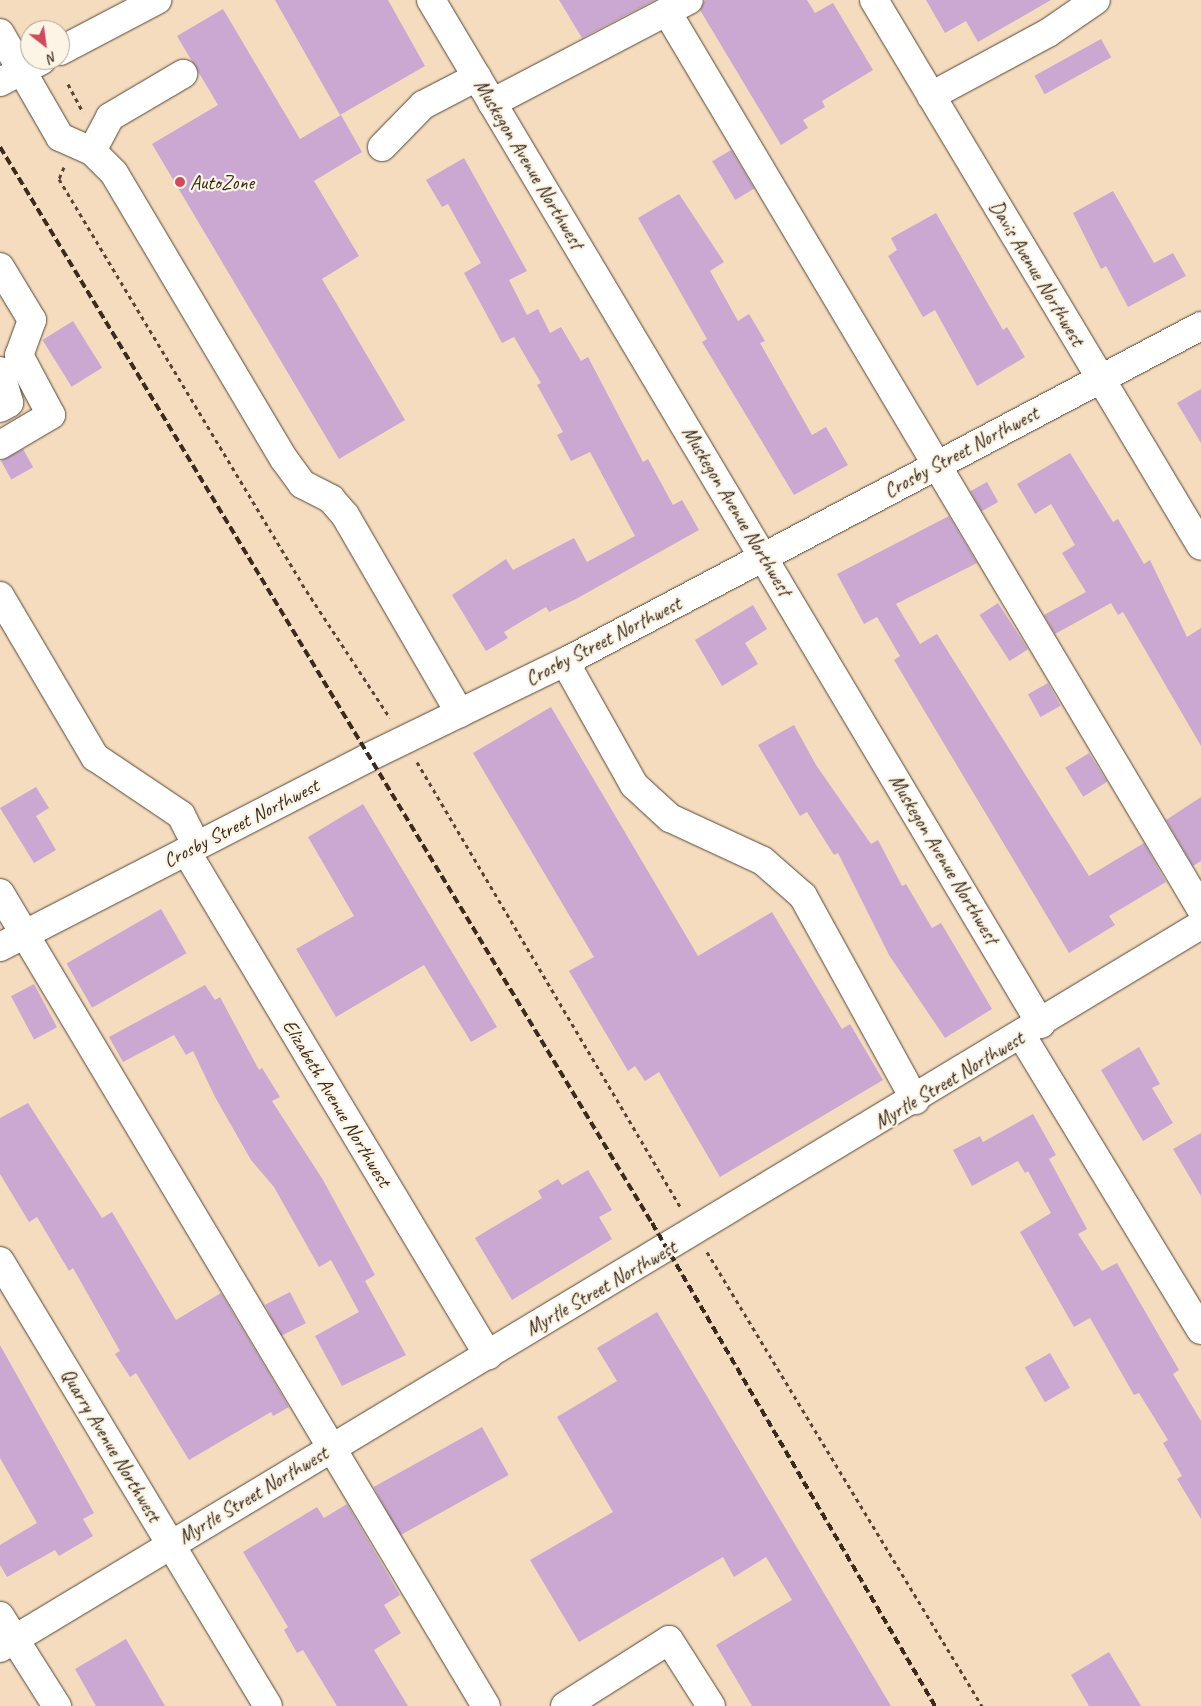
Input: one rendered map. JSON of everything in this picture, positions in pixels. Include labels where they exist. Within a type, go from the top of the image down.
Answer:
[{"type":"street","points":[[70,46],[158,0]]},
{"type":"street","name":"Muskegon Avenue Northwest","points":[[431,0],[765,556],[1201,1330]]},
{"type":"street","name":"Davis Avenue Northwest","points":[[874,0],[1201,546]]},
{"type":"street","points":[[931,96],[1030,43],[1096,0]]},
{"type":"street","points":[[492,103],[678,6],[935,467],[1201,910]]},
{"type":"street","points":[[0,33],[60,137],[83,148],[114,173],[284,459],[302,484],[331,499],[345,515],[460,713]]},
{"type":"street","points":[[83,148],[110,117],[183,74]]},
{"type":"street","points":[[382,147],[423,105],[477,77]]},
{"type":"street","points":[[0,267],[32,320],[19,355],[51,415],[0,445]]},
{"type":"street","name":"Crosby Street Northwest","points":[[0,947],[404,740],[565,662],[935,467],[1100,377],[1201,326]]},
{"type":"street","points":[[0,371],[9,403],[0,408]]},
{"type":"street","name":"Elizabeth Avenue Northwest","points":[[0,596],[95,757],[181,815],[191,848],[488,1355]]},
{"type":"street","points":[[565,662],[634,785],[670,818],[763,861],[804,896],[915,1100]]},
{"type":"street","points":[[0,893],[486,1706]]},
{"type":"street","name":"Myrtle Street Northwest","points":[[7,1644],[331,1448],[695,1233],[1201,926]]},
{"type":"street","name":"Quarry Avenue Northwest","points":[[0,1261],[268,1706]]},
{"type":"street","points":[[0,1616],[7,1644],[57,1706]]},
{"type":"street","points":[[565,1706],[669,1640],[707,1705]]},
{"type":"path","points":[[68,84],[85,118],[83,148],[59,179],[302,584],[404,740],[695,1233],[982,1706]]},
{"type":"building","points":[[275,0],[388,0],[425,66],[340,115]]},
{"type":"building","points":[[559,0],[655,0],[582,38]]},
{"type":"building","points":[[705,0],[807,0],[815,13],[833,3],[873,70],[822,101],[825,107],[803,120],[808,128],[781,145],[700,10]]},
{"type":"building","points":[[926,0],[1051,0],[978,42],[966,21],[945,33]]},
{"type":"building","points":[[223,9],[300,139],[341,115],[362,152],[314,181],[359,256],[322,279],[405,420],[339,459],[152,144],[218,105],[177,36]]},
{"type":"building","points":[[1101,39],[1111,57],[1045,94],[1035,76]]},
{"type":"building","points":[[731,150],[754,189],[735,200],[712,161]]},
{"type":"building","points":[[464,158],[527,271],[509,280],[527,315],[538,309],[550,333],[561,327],[581,361],[588,357],[643,462],[648,459],[673,505],[682,500],[699,530],[576,599],[549,612],[546,607],[504,632],[508,638],[486,651],[452,595],[506,559],[513,570],[574,538],[587,562],[635,536],[590,452],[571,461],[557,435],[563,432],[537,385],[541,383],[514,337],[502,343],[464,273],[481,263],[448,204],[442,207],[426,180]]},
{"type":"building","points":[[1113,191],[1154,263],[1173,253],[1186,276],[1128,307],[1106,266],[1101,269],[1073,213]]},
{"type":"building","points":[[679,194],[724,262],[710,271],[738,321],[749,314],[765,341],[760,343],[812,435],[826,427],[848,465],[794,495],[702,342],[707,339],[638,218]]},
{"type":"building","points":[[936,213],[1003,330],[1007,327],[1025,357],[977,386],[935,310],[923,317],[888,256],[897,250],[891,238]]},
{"type":"building","points":[[73,321],[102,368],[72,387],[42,340]]},
{"type":"building","points":[[1201,389],[1201,443],[1177,403]]},
{"type":"building","points":[[23,449],[33,467],[11,479],[1,461]]},
{"type":"building","points":[[1070,453],[1113,522],[1118,519],[1144,564],[1150,560],[1187,637],[1201,628],[1201,746],[1123,612],[1118,615],[1111,603],[1055,634],[1044,615],[1086,592],[1062,553],[1075,545],[1051,504],[1035,514],[1017,484]]},
{"type":"building","points":[[987,482],[998,502],[982,511],[970,491]]},
{"type":"building","points":[[949,516],[977,563],[896,604],[920,644],[937,634],[1089,876],[1144,843],[1166,882],[1109,916],[1115,925],[1069,953],[894,660],[900,656],[877,617],[864,624],[837,574]]},
{"type":"building","points":[[998,603],[1028,649],[1010,661],[980,615]]},
{"type":"building","points":[[753,605],[767,629],[745,643],[758,664],[722,686],[695,640]]},
{"type":"building","points":[[1048,683],[1061,706],[1040,717],[1028,694]]},
{"type":"building","points":[[551,707],[698,956],[772,912],[842,1029],[850,1024],[883,1080],[720,1177],[659,1072],[645,1081],[635,1066],[628,1071],[569,971],[594,957],[473,753]]},
{"type":"building","points":[[794,725],[816,765],[871,844],[878,840],[902,886],[906,884],[932,928],[941,923],[992,1009],[945,1038],[889,955],[838,853],[834,855],[807,812],[800,816],[758,745]]},
{"type":"building","points":[[1089,753],[1107,782],[1083,797],[1065,768]]},
{"type":"building","points":[[36,787],[49,808],[36,816],[56,850],[34,863],[0,808]]},
{"type":"building","points":[[1201,797],[1201,861],[1193,866],[1166,820]]},
{"type":"building","points":[[363,804],[497,1027],[471,1042],[424,965],[336,1017],[296,949],[354,916],[308,837]]},
{"type":"building","points":[[161,909],[186,953],[92,1008],[67,964]]},
{"type":"building","points":[[34,984],[57,1027],[34,1039],[11,996]]},
{"type":"building","points":[[205,985],[215,1000],[220,997],[259,1070],[262,1068],[280,1097],[272,1101],[323,1180],[375,1275],[365,1281],[406,1355],[342,1386],[315,1336],[359,1312],[331,1260],[319,1267],[274,1187],[251,1160],[215,1097],[193,1051],[186,1055],[174,1035],[123,1062],[109,1037]]},
{"type":"building","points":[[1139,1047],[1160,1084],[1152,1088],[1173,1123],[1143,1141],[1101,1070]]},
{"type":"building","points":[[28,1103],[102,1218],[112,1212],[176,1320],[221,1293],[289,1407],[273,1416],[271,1412],[189,1460],[136,1373],[130,1377],[115,1354],[120,1351],[73,1268],[69,1271],[37,1217],[29,1222],[0,1174],[0,1118]]},
{"type":"building","points":[[1033,1114],[1056,1155],[1049,1159],[1087,1229],[1078,1234],[1102,1271],[1117,1263],[1179,1370],[1173,1374],[1201,1421],[1201,1519],[1177,1479],[1182,1476],[1163,1443],[1168,1440],[1139,1393],[1134,1395],[1090,1318],[1074,1327],[1020,1232],[1051,1213],[1028,1171],[1025,1173],[1018,1161],[972,1186],[953,1150],[980,1136],[983,1142]]},
{"type":"building","points":[[1201,1133],[1201,1196],[1173,1149]]},
{"type":"building","points":[[588,1170],[612,1210],[599,1217],[612,1239],[512,1300],[475,1238],[542,1198],[538,1191],[558,1179],[562,1185]]},
{"type":"building","points":[[290,1292],[306,1323],[281,1336],[265,1305]]},
{"type":"building","points":[[657,1312],[891,1706],[752,1706],[716,1645],[792,1600],[766,1557],[734,1577],[723,1557],[579,1642],[530,1560],[613,1512],[557,1417],[617,1381],[597,1348]]},
{"type":"building","points":[[0,1345],[94,1513],[83,1519],[93,1536],[59,1556],[55,1550],[7,1577],[0,1565],[0,1545],[37,1523],[0,1458]]},
{"type":"building","points":[[1050,1353],[1070,1388],[1045,1402],[1025,1368]]},
{"type":"building","points":[[482,1427],[509,1475],[400,1535],[374,1487]]},
{"type":"building","points":[[347,1504],[400,1595],[384,1605],[401,1633],[374,1650],[408,1706],[337,1706],[303,1650],[297,1653],[284,1630],[288,1627],[243,1552],[317,1507],[324,1518]]},
{"type":"building","points":[[126,1639],[165,1706],[96,1706],[75,1669]]},
{"type":"building","points":[[1109,1652],[1141,1706],[1089,1706],[1071,1675]]},
{"type":"railway","points":[[0,147],[652,1223],[935,1706]]},
{"type":"place","name":"AutoZone","points":[[180,182]]}]
